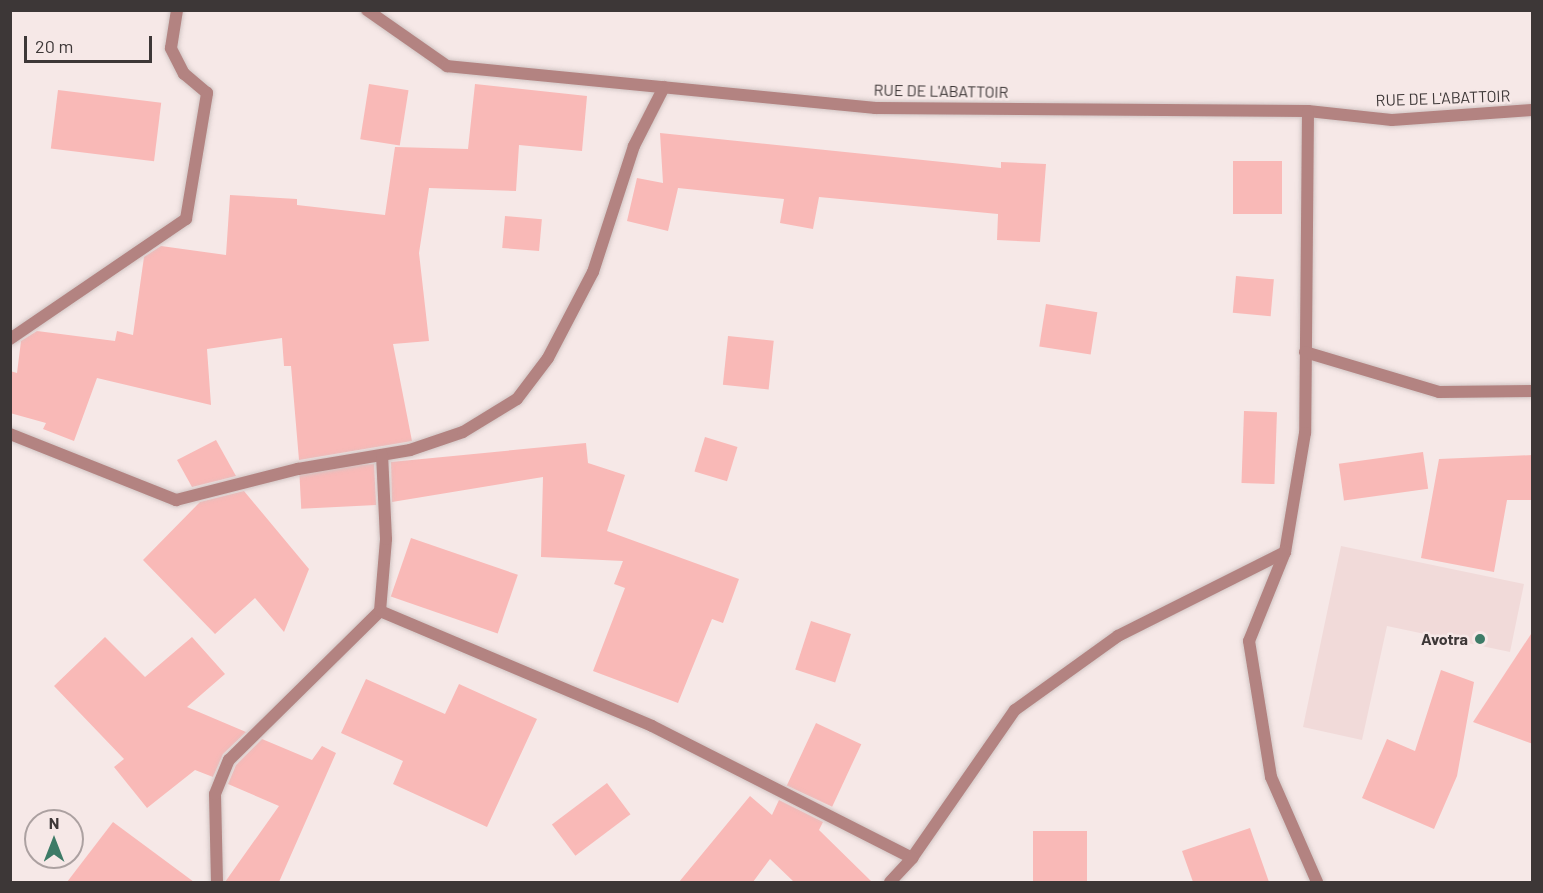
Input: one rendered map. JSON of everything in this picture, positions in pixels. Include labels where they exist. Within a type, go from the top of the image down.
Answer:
[{"type":"street","points":[[10,339],[186,219],[207,93],[184,74],[171,48],[177,10]]},
{"type":"street","name":"RUE DE L'ABATTOIR","points":[[367,10],[447,66],[875,108],[1308,111],[1392,120],[1533,110]]},
{"type":"street","points":[[10,434],[176,500],[298,468],[382,455],[463,432],[517,399],[548,358],[593,272],[634,147],[664,87]]},
{"type":"street","points":[[1308,111],[1305,433],[1285,552],[1249,641],[1271,777],[1317,882]]},
{"type":"street","points":[[1305,352],[1439,392],[1533,391]]},
{"type":"street","points":[[217,882],[215,794],[229,760],[380,611],[386,539],[382,455]]},
{"type":"street","points":[[890,882],[912,858],[1015,710],[1119,636],[1285,552]]},
{"type":"street","points":[[380,611],[652,726],[912,858]]},
{"type":"shaded area","name":"Avotra","points":[[1341,546],[1524,584],[1510,652],[1387,626],[1362,740],[1303,727]]},
{"type":"building","points":[[369,84],[409,90],[400,146],[360,139]]},
{"type":"building","points":[[475,84],[587,96],[582,151],[519,145],[516,191],[429,188],[419,253],[429,341],[393,344],[412,441],[299,460],[291,366],[284,366],[282,338],[207,349],[211,405],[97,378],[74,441],[43,429],[46,423],[10,413],[10,371],[17,373],[21,341],[37,331],[115,341],[117,331],[133,335],[144,257],[161,246],[226,255],[230,195],[297,199],[297,205],[385,215],[395,147],[468,149]]},
{"type":"building","points":[[58,90],[161,103],[154,161],[51,149]]},
{"type":"building","points":[[660,133],[1001,168],[1001,162],[1046,164],[1040,242],[997,240],[998,214],[819,197],[813,229],[780,223],[784,199],[678,188],[668,231],[627,221],[637,178],[663,183]]},
{"type":"building","points":[[1233,161],[1282,161],[1282,214],[1233,214]]},
{"type":"building","points":[[505,216],[542,219],[539,251],[502,248]]},
{"type":"building","points":[[1236,276],[1274,279],[1271,316],[1233,313]]},
{"type":"building","points":[[1046,304],[1097,312],[1091,355],[1039,346]]},
{"type":"building","points":[[728,336],[774,341],[769,390],[723,385]]},
{"type":"building","points":[[1244,411],[1277,412],[1274,484],[1241,483]]},
{"type":"building","points":[[705,437],[738,447],[727,481],[694,471]]},
{"type":"building","points":[[216,440],[236,476],[192,487],[177,460]]},
{"type":"building","points":[[586,443],[588,463],[625,475],[607,531],[739,579],[723,623],[712,619],[678,703],[593,671],[625,588],[614,584],[623,561],[541,557],[543,477],[392,502],[391,462]]},
{"type":"building","points":[[1423,452],[1428,489],[1344,500],[1339,464]]},
{"type":"building","points":[[1533,455],[1533,500],[1507,500],[1494,572],[1421,558],[1439,459]]},
{"type":"building","points":[[374,464],[376,505],[301,509],[299,468]]},
{"type":"building","points":[[244,491],[309,569],[284,632],[255,598],[215,634],[143,560],[200,502]]},
{"type":"building","points":[[411,538],[518,575],[498,633],[391,597]]},
{"type":"building","points":[[811,621],[851,634],[835,682],[795,670]]},
{"type":"building","points":[[1533,631],[1533,744],[1473,722]]},
{"type":"building","points":[[105,637],[145,677],[192,637],[225,674],[187,707],[246,732],[223,754],[213,777],[195,770],[147,808],[114,767],[124,759],[54,686]]},
{"type":"building","points":[[1441,670],[1474,682],[1457,776],[1434,829],[1362,798],[1387,739],[1415,751]]},
{"type":"building","points":[[366,679],[445,714],[459,684],[537,719],[487,827],[393,784],[403,761],[341,733]]},
{"type":"building","points":[[816,723],[861,744],[832,807],[787,786]]},
{"type":"building","points":[[262,739],[312,760],[322,746],[336,753],[279,882],[225,882],[279,806],[228,784],[236,765]]},
{"type":"building","points":[[607,783],[630,814],[575,856],[552,825]]},
{"type":"building","points":[[750,796],[772,815],[779,800],[823,822],[819,830],[872,882],[794,882],[770,859],[753,882],[679,882]]},
{"type":"building","points":[[113,822],[194,882],[67,882],[77,869],[84,869],[84,860]]},
{"type":"building","points":[[1250,828],[1269,882],[1193,882],[1182,851]]},
{"type":"building","points":[[1033,831],[1087,831],[1087,882],[1033,882]]},
{"type":"place","name":"Avotra","points":[[1480,639]]}]
